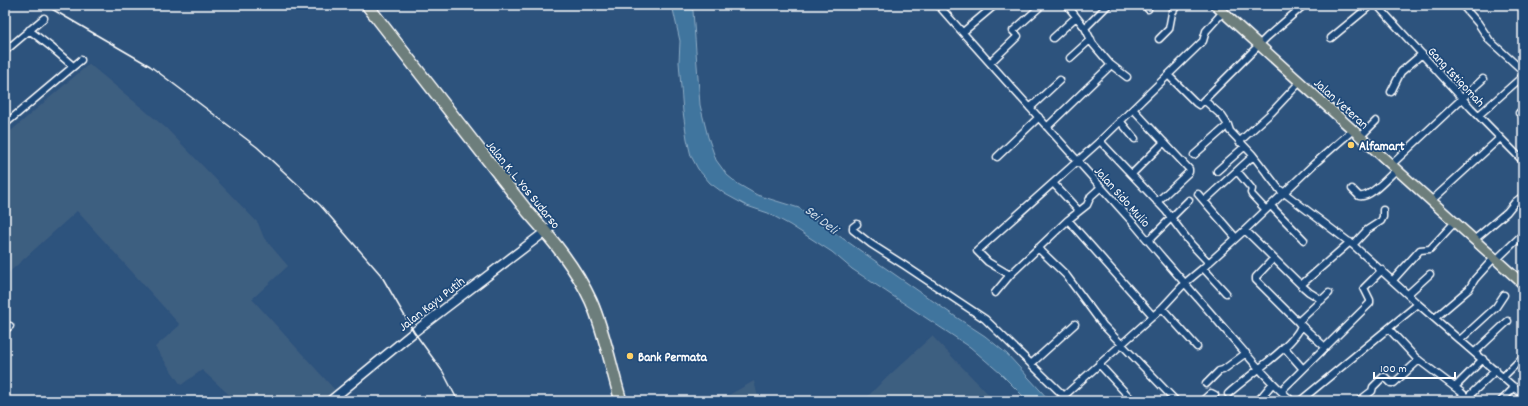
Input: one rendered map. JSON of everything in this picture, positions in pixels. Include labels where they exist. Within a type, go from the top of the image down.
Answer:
[{"type":"highway","name":"Jalan K. L. Yos Sudarso","points":[[367,5],[528,212],[548,230],[576,274],[591,302],[600,325],[621,401]]},
{"type":"highway","name":"Jalan K. L. Yos Sudarso","points":[[375,5],[548,230],[572,256],[588,282],[607,323],[626,401]]},
{"type":"main road","name":"Jalan Veteran","points":[[1215,5],[1523,284]]},
{"type":"street","name":"Jalan Sido Mulio","points":[[938,5],[1101,187],[1259,368],[1290,400]]},
{"type":"street","points":[[963,32],[995,5]]},
{"type":"street","points":[[990,63],[1018,36],[1013,30],[1042,5]]},
{"type":"street","points":[[1086,28],[1108,5]]},
{"type":"street","points":[[1159,39],[1168,29],[1172,13],[1177,5]]},
{"type":"street","points":[[1168,75],[1196,103],[1199,104],[1304,5]]},
{"type":"street","points":[[1331,38],[1371,5]]},
{"type":"street","name":"Gang Istiqomah","points":[[1377,5],[1462,98],[1523,161]]},
{"type":"street","points":[[1462,5],[1478,23],[1490,41],[1523,71]]},
{"type":"street","points":[[1071,6],[1076,17],[1086,28],[1093,44],[1110,64],[1127,77]]},
{"type":"street","points":[[1010,275],[988,262],[977,251],[1053,182],[1078,162],[1203,41],[1206,30],[1223,12]]},
{"type":"street","points":[[1053,38],[1076,17]]},
{"type":"street","points":[[7,47],[44,18]]},
{"type":"street","points":[[29,30],[73,66]]},
{"type":"street","points":[[1070,58],[1091,39]]},
{"type":"street","points":[[1391,92],[1401,72],[1422,54]]},
{"type":"street","points":[[5,124],[81,60]]},
{"type":"street","points":[[1047,126],[1109,67],[1110,64]]},
{"type":"street","points":[[1479,115],[1523,76]]},
{"type":"street","points":[[1352,189],[1359,196],[1366,196],[1371,193],[1421,135],[1483,79]]},
{"type":"street","points":[[1030,108],[1060,80]]},
{"type":"street","points":[[1217,171],[1300,82]]},
{"type":"street","points":[[1204,100],[1222,116],[1230,131],[1253,156],[1279,189],[1352,244],[1418,304],[1496,370],[1523,395]]},
{"type":"street","points":[[1133,109],[1189,169],[1189,172],[1157,202]]},
{"type":"street","points":[[997,157],[1039,117]]},
{"type":"street","points":[[1120,121],[1135,139]]},
{"type":"street","points":[[1360,137],[1376,121]]},
{"type":"street","points":[[1194,155],[1228,125]]},
{"type":"street","points":[[857,224],[853,230],[871,244],[985,319],[1066,399],[1099,364],[1162,308],[1185,283],[1209,263],[1285,193],[1314,164],[1353,130]]},
{"type":"street","points":[[1431,201],[1500,138]]},
{"type":"street","points":[[1100,141],[1132,174],[1209,263]]},
{"type":"street","points":[[1132,174],[1164,142]]},
{"type":"street","points":[[1204,201],[1253,156]]},
{"type":"street","points":[[1237,171],[1252,189],[1252,195],[1304,240]]},
{"type":"street","points":[[1053,182],[1079,211]]},
{"type":"street","points":[[995,293],[1010,275],[1038,248],[1089,203],[1091,196],[1101,187]]},
{"type":"street","points":[[1198,194],[1236,238]]},
{"type":"street","points":[[1474,240],[1523,196]]},
{"type":"street","points":[[1148,241],[1189,200]]},
{"type":"street","points":[[1301,285],[1381,220],[1383,210]]},
{"type":"street","points":[[1068,220],[1153,316]]},
{"type":"street","points":[[1393,280],[1420,250],[1430,249],[1455,222]]},
{"type":"street","name":"Jalan Kayu Putih","points":[[330,401],[414,332],[548,230]]},
{"type":"street","points":[[1245,230],[1301,285],[1322,300]]},
{"type":"street","points":[[1435,318],[1469,289],[1475,279],[1523,234]]},
{"type":"street","points":[[1038,248],[1066,275],[1103,325],[1176,401]]},
{"type":"street","points":[[1273,259],[1256,277],[1256,280],[1325,347]]},
{"type":"street","points":[[1203,268],[1226,293]]},
{"type":"street","points":[[1281,391],[1370,303],[1364,288],[1382,270]]},
{"type":"street","points":[[1408,294],[1430,274]]},
{"type":"street","points":[[1228,394],[1284,347],[1299,331],[1299,323],[1329,293]]},
{"type":"street","points":[[1460,340],[1496,307],[1504,295]]},
{"type":"street","points":[[1300,401],[1418,304]]},
{"type":"street","points":[[1162,308],[1197,347]]},
{"type":"street","points":[[1475,352],[1508,321]]},
{"type":"street","points":[[1031,364],[1075,324]]},
{"type":"street","points":[[1389,329],[1419,360],[1455,387],[1465,399],[1496,370]]},
{"type":"street","points":[[1284,347],[1303,369]]},
{"type":"street","points":[[1206,384],[1219,371],[1223,370],[1246,353]]},
{"type":"street","points":[[1503,377],[1523,357]]},
{"type":"street","points":[[1455,387],[1483,359]]},
{"type":"street","points":[[1359,401],[1372,391],[1373,387],[1383,377],[1391,383],[1394,383],[1419,360]]},
{"type":"street","points":[[1099,364],[1132,401]]},
{"type":"street","points":[[1258,401],[1273,383]]},
{"type":"street","points":[[1501,401],[1515,387]]},
{"type":"street","points":[[1202,401],[1212,393],[1215,395]]},
{"type":"shaded area","points":[[672,5],[690,5],[693,11],[700,105],[708,137],[716,160],[727,175],[738,184],[757,195],[799,208],[985,336],[1007,354],[1050,401],[1028,401],[1000,373],[970,347],[852,269],[832,252],[790,225],[768,213],[747,206],[725,194],[710,183],[698,169],[691,156],[687,139],[679,62],[680,41]]},
{"type":"shaded area","points":[[89,64],[166,128],[258,223],[264,238],[288,266],[252,299],[335,390],[321,401],[236,401],[202,370],[181,385],[155,347],[180,325],[77,211],[5,276],[5,136]]},
{"type":"shaded area","points":[[932,336],[995,401],[863,401],[881,383]]},
{"type":"shaded area","points":[[754,381],[759,401],[718,401]]},
{"type":"railway","points":[[45,5],[150,66],[257,147],[320,205],[381,275],[414,332],[443,372],[458,401]]},
{"type":"place","name":"Alfamart","points":[[1351,145]]},
{"type":"place","name":"Bank Permata","points":[[630,356]]},
{"type":"water label","name":"Sei Deli","points":[[822,219]]}]
